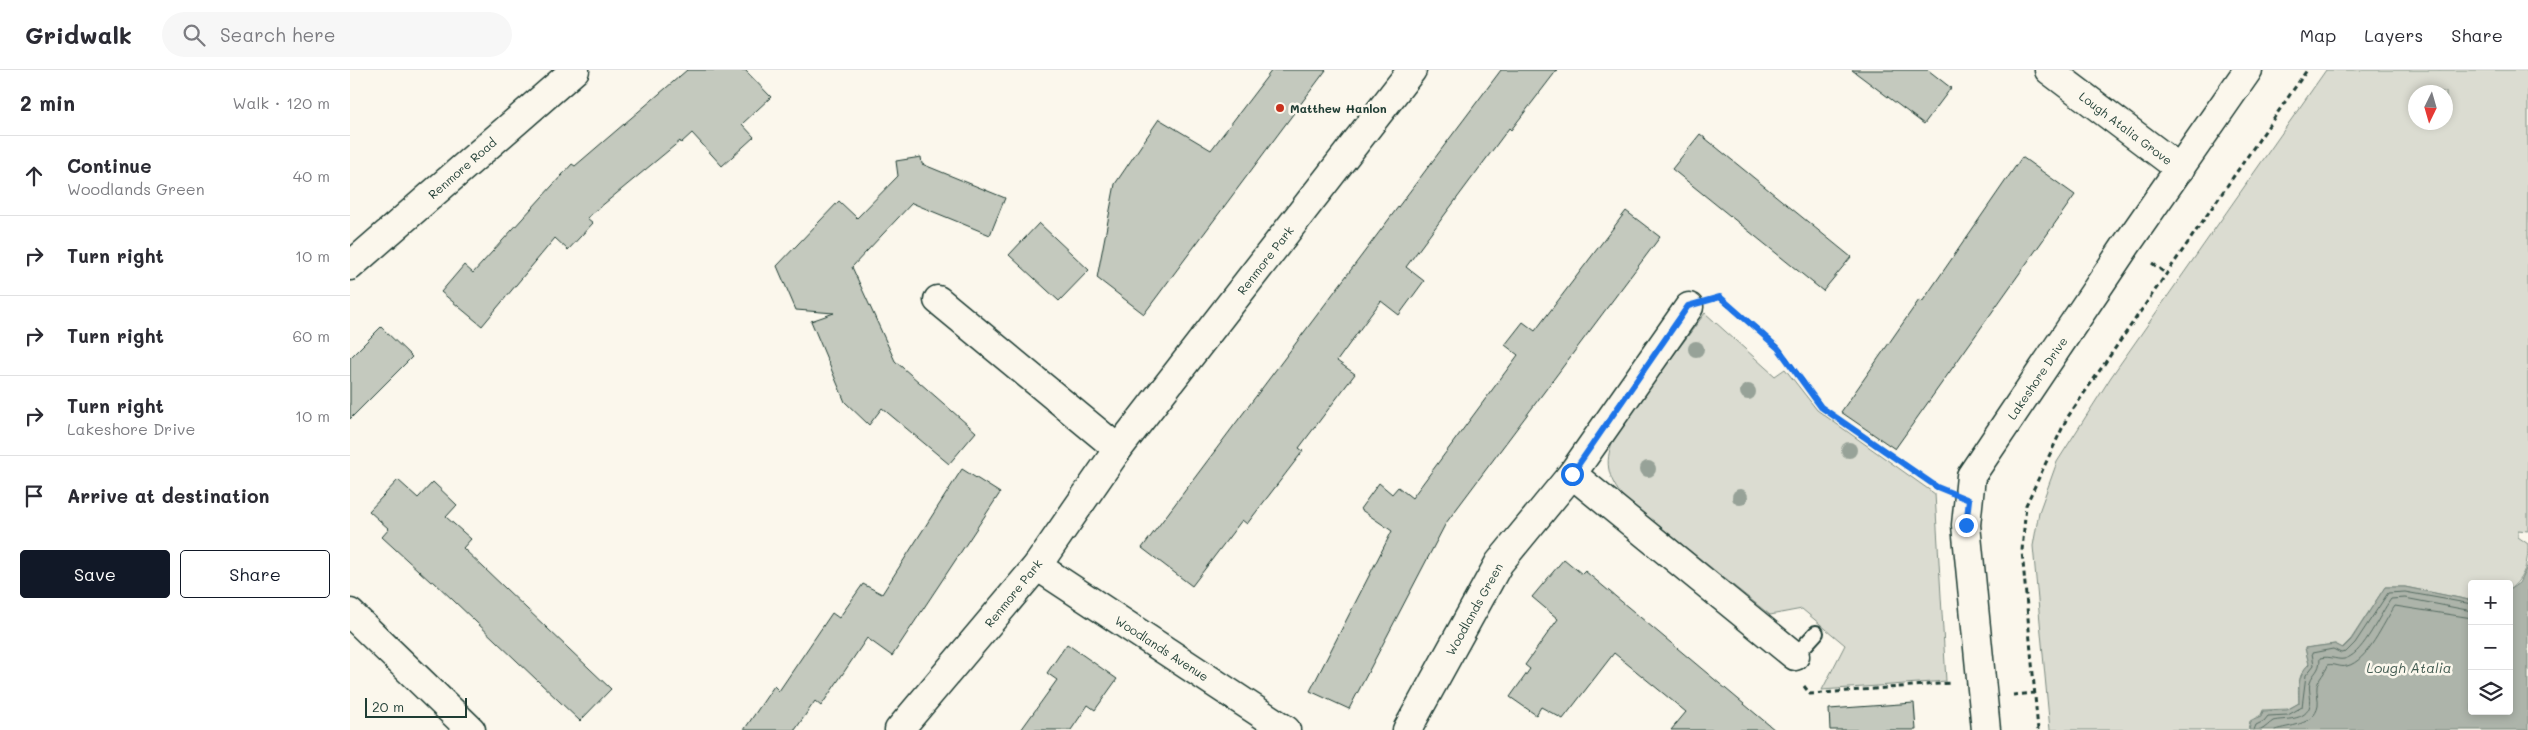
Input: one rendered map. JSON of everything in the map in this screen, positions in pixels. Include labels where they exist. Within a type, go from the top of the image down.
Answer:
[{"type":"street","name":"Renmore Road","points":[[350,266],[575,70]]},
{"type":"street","name":"Renmore Park","points":[[899,730],[1037,566],[1118,449],[1412,70]]},
{"type":"street","name":"Lough Atalia Grove","points":[[2049,70],[2180,169]]},
{"type":"street","name":"Lakeshore Drive","points":[[1986,730],[1966,525],[1971,476],[2248,70]]},
{"type":"street","points":[[938,300],[1118,449]]},
{"type":"street","name":"Woodlands Green","points":[[1407,730],[1499,563],[1572,474],[1688,306]]},
{"type":"street","points":[[1572,474],[1795,656]]},
{"type":"street","name":"Woodlands Avenue","points":[[1037,566],[1286,730]]},
{"type":"street","points":[[350,613],[471,730]]},
{"type":"lane","points":[[1795,656],[1816,633]]},
{"type":"path","points":[[2038,730],[2022,551],[2026,505],[2066,418],[2307,70]]},
{"type":"path","points":[[1688,306],[1720,297],[1778,348],[1821,407],[1937,487],[1969,500]]},
{"type":"path","points":[[1795,656],[1800,682],[1810,694],[1982,680]]},
{"type":"shaded area","points":[[2326,70],[2528,70],[2528,531],[2518,530],[2518,537],[2528,544],[2528,551],[2522,575],[2513,586],[2513,580],[2468,580],[2468,600],[2405,587],[2385,587],[2351,639],[2342,648],[2335,644],[2305,648],[2309,664],[2300,677],[2299,703],[2288,709],[2263,710],[2261,715],[2250,721],[2248,730],[2050,730],[2033,546],[2039,512],[2057,462],[2111,377]]},
{"type":"shaded area","points":[[1705,313],[1775,376],[1785,369],[1817,410],[1935,494],[1946,681],[1822,690],[1845,645],[1802,609],[1770,615],[1622,496],[1616,487],[1609,472],[1608,464],[1610,449],[1617,431]]},
{"type":"water","name":"Lough Atalia","points":[[2528,565],[2528,730],[2249,730],[2251,721],[2261,717],[2263,711],[2287,710],[2299,703],[2299,687],[2302,673],[2309,664],[2305,648],[2335,644],[2343,648],[2351,640],[2385,587],[2405,587],[2468,600],[2468,715],[2513,715],[2513,587],[2519,583]]},
{"type":"building","points":[[687,70],[745,70],[771,97],[742,124],[754,137],[722,166],[692,133],[681,143],[680,141],[587,218],[593,223],[568,250],[555,238],[482,326],[441,292],[464,265],[473,273],[572,164],[575,166]]},
{"type":"building","points":[[1272,70],[1326,70],[1144,314],[1097,278],[1115,184],[1159,119],[1211,150]]},
{"type":"building","points":[[1501,70],[1557,70],[1511,130],[1509,128],[1406,267],[1424,281],[1399,315],[1381,301],[1337,361],[1355,374],[1299,448],[1303,451],[1247,524],[1242,520],[1192,586],[1142,548]]},
{"type":"building","points":[[1852,70],[1928,70],[1951,88],[1924,124]]},
{"type":"building","points":[[1700,134],[1851,257],[1823,291],[1672,169]]},
{"type":"building","points":[[921,157],[922,164],[1005,198],[990,235],[912,203],[852,267],[895,361],[976,432],[949,464],[882,408],[869,425],[845,402],[811,321],[834,313],[796,310],[777,266],[839,201],[857,218],[898,176],[896,161]]},
{"type":"building","points":[[2022,157],[2075,195],[1895,449],[1841,412],[1919,300],[1922,302]]},
{"type":"building","points":[[1626,211],[1660,237],[1446,523],[1349,709],[1310,691],[1392,531],[1360,509],[1379,483],[1392,494],[1398,487],[1412,498],[1518,355],[1505,345],[1523,322],[1535,331]]},
{"type":"building","points":[[1039,223],[1089,270],[1059,301],[1009,255]]},
{"type":"building","points":[[381,327],[412,357],[350,419],[350,358]]},
{"type":"building","points":[[962,469],[1000,493],[892,656],[867,638],[821,706],[815,701],[795,730],[744,730],[774,686],[779,691],[832,613],[839,618],[863,584],[882,594]]},
{"type":"building","points":[[398,480],[418,498],[433,482],[457,505],[446,517],[471,539],[463,548],[611,689],[580,721],[433,581],[431,582],[382,537],[389,529],[369,511]]},
{"type":"building","points":[[1564,559],[1582,574],[1585,571],[1775,730],[1671,730],[1686,712],[1614,653],[1563,719],[1541,707],[1536,715],[1510,697],[1530,669],[1525,665],[1558,619],[1532,597]]},
{"type":"building","points":[[1067,644],[1117,679],[1095,710],[1088,705],[1071,730],[1021,730],[1057,680],[1047,673]]},
{"type":"building","points":[[1914,703],[1916,730],[1830,730],[1829,709]]},
{"type":"place","name":"Matthew Hanlon","points":[[1280,108]]},
{"type":"route","points":[[1572,474],[1688,306],[1720,297],[1778,348],[1821,407],[1937,487],[1969,500],[1966,525]]}]
